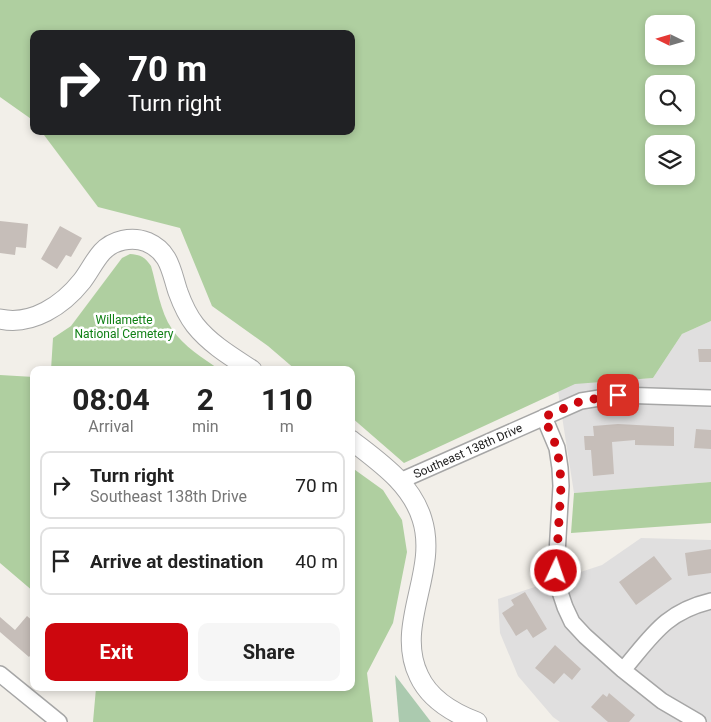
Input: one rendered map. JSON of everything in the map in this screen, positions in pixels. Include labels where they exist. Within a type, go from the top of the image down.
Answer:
[{"type":"street","points":[[0,318],[18,320],[36,316],[56,306],[70,296],[102,252],[112,244],[126,239],[136,239],[157,247],[166,256],[185,308],[194,324],[204,336],[246,366]]},
{"type":"street","name":"Southeast 138th Drive","points":[[400,481],[581,401],[618,395],[711,398]]},
{"type":"street","points":[[544,417],[557,448],[560,468],[561,486],[556,571],[560,593],[572,622],[623,670],[662,701],[698,722]]},
{"type":"street","points":[[355,443],[383,464],[400,481],[422,518],[425,533],[424,571],[410,643],[412,658],[423,686],[444,706],[477,722]]},
{"type":"street","points":[[623,670],[664,622],[695,605],[711,601]]},
{"type":"street","points":[[0,674],[59,722]]},
{"type":"shaded area","points":[[711,321],[711,482],[574,493],[558,391],[575,383],[653,378],[682,334]]},
{"type":"shaded area","points":[[641,538],[711,540],[711,722],[560,722],[553,717],[518,676],[500,633],[498,599],[602,565]]},
{"type":"green space","points":[[0,0],[711,0],[711,321],[682,334],[653,378],[575,384],[404,463],[355,420],[355,366],[291,366],[268,346],[212,306],[180,228],[98,207],[44,135],[355,135],[355,30],[30,30],[30,118],[0,97]]},
{"type":"green space","name":"Willamette National Cemetery","points":[[130,254],[147,260],[151,266],[164,315],[172,329],[194,352],[214,366],[51,366],[53,338],[71,326],[122,258]]},
{"type":"green space","points":[[0,375],[30,377],[30,589],[0,563]]},
{"type":"green space","points":[[355,470],[383,490],[402,520],[407,552],[393,623],[367,673],[373,722],[93,722],[96,691],[355,691]]},
{"type":"green space","points":[[711,482],[711,523],[571,533],[574,493]]},
{"type":"green space","points":[[395,675],[431,722],[399,722]]},
{"type":"building","points":[[0,221],[28,224],[26,248],[16,247],[15,255],[0,253]]},
{"type":"building","points":[[60,226],[82,238],[71,257],[66,255],[57,269],[41,259]]},
{"type":"building","points":[[698,349],[711,349],[711,362],[699,362]]},
{"type":"building","points":[[618,424],[674,427],[674,446],[635,445],[635,440],[612,442],[614,474],[593,476],[591,450],[585,450],[584,436],[594,436],[593,426]]},
{"type":"building","points":[[696,429],[711,430],[711,449],[694,448]]},
{"type":"building","points":[[711,549],[711,573],[688,576],[685,553]]},
{"type":"building","points":[[654,556],[672,579],[636,605],[619,582]]},
{"type":"building","points":[[525,592],[547,629],[533,638],[527,629],[516,636],[502,613],[514,605],[511,600]]},
{"type":"building","points":[[27,616],[30,619],[29,657],[0,632],[0,617],[15,630]]},
{"type":"building","points":[[555,645],[581,669],[572,680],[564,673],[554,684],[535,668]]},
{"type":"building","points":[[609,693],[635,715],[629,722],[608,722],[591,707],[603,694],[607,697]]},
{"type":"route","points":[[556,571],[561,486],[560,468],[557,448],[544,417],[581,401],[618,395]]}]
